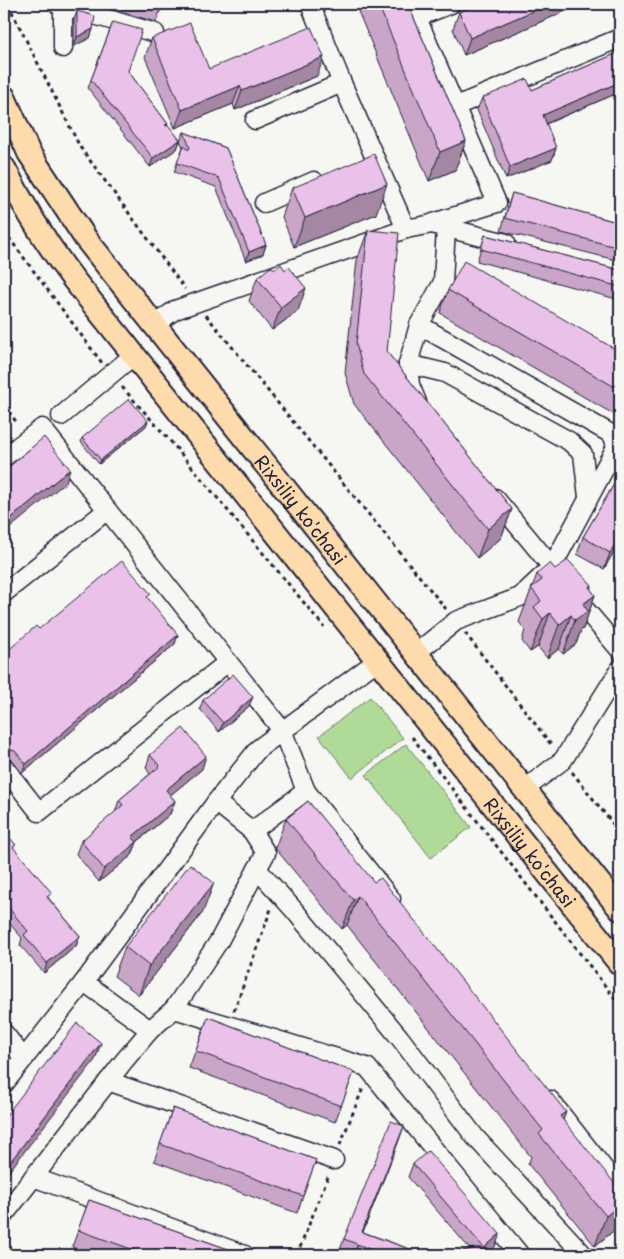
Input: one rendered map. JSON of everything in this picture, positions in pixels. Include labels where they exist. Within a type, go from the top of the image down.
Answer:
[{"type":"main road","name":"Rixsiliy ko'chasi","points":[[4,97],[29,153],[66,211],[101,258],[620,909]]},
{"type":"main road","name":"Rixsiliy ko'chasi","points":[[4,168],[22,203],[74,280],[620,964]]},
{"type":"main road","points":[[74,280],[74,267],[81,258],[90,254],[101,258]]},
{"type":"main road","points":[[573,905],[600,883]]},
{"type":"street","points":[[310,4],[342,83],[406,229]]},
{"type":"street","points":[[154,325],[175,310],[406,229],[439,225],[498,202],[414,11],[451,4]]},
{"type":"street","points":[[63,48],[60,5],[155,33]]},
{"type":"street","points":[[456,106],[620,38]]},
{"type":"street","points":[[255,120],[342,83]]},
{"type":"street","points":[[355,163],[374,155]]},
{"type":"street","points":[[264,203],[328,175]]},
{"type":"street","points":[[439,225],[524,247]]},
{"type":"street","points":[[425,414],[419,406],[410,385],[408,364],[418,326],[443,282],[439,225]]},
{"type":"street","points":[[416,653],[456,622],[520,597],[552,567],[616,447],[613,435],[418,326]]},
{"type":"street","points":[[61,416],[134,355]]},
{"type":"street","points":[[408,364],[445,373],[569,441],[583,454],[588,497]]},
{"type":"street","points":[[4,457],[42,428],[106,511],[282,730],[306,791],[405,916]]},
{"type":"street","points":[[482,483],[620,650]]},
{"type":"street","points":[[4,593],[106,511]]},
{"type":"street","points":[[4,1084],[84,982],[216,802],[258,749],[378,660]]},
{"type":"street","points":[[4,767],[39,812],[228,662]]},
{"type":"street","points":[[525,789],[563,760],[620,669]]},
{"type":"street","points":[[252,831],[306,791]]},
{"type":"street","points":[[4,1215],[150,1030],[174,1009],[219,941],[266,853],[252,831],[216,802]]},
{"type":"street","points":[[257,869],[400,1038],[475,1137],[584,1255]]},
{"type":"street","points":[[84,982],[150,1030]]},
{"type":"street","points":[[174,1009],[367,1067],[520,1255]]},
{"type":"street","points":[[4,1033],[24,1059]]},
{"type":"street","points":[[108,1081],[334,1160]]},
{"type":"street","points":[[540,1087],[620,1189]]},
{"type":"street","points":[[33,1177],[245,1255]]},
{"type":"path","points":[[8,4],[80,148],[196,303],[456,622],[620,833]]},
{"type":"path","points":[[4,231],[110,374],[172,443],[330,635]]},
{"type":"path","points":[[4,405],[17,423]]},
{"type":"path","points":[[410,735],[620,1005]]},
{"type":"path","points":[[228,1025],[277,892]]},
{"type":"green space","points":[[370,697],[403,738],[352,778],[319,736]]},
{"type":"green space","points":[[406,744],[471,827],[431,858],[366,775]]},
{"type":"building","points":[[378,4],[408,4],[466,141],[440,152]]},
{"type":"building","points":[[478,4],[549,4],[470,38],[459,12]]},
{"type":"building","points":[[77,11],[95,16],[93,29],[77,37]]},
{"type":"building","points":[[113,22],[142,30],[128,71],[168,124],[165,125],[170,127],[180,140],[153,158],[91,80]]},
{"type":"building","points":[[190,23],[209,69],[311,27],[324,57],[242,91],[240,86],[182,110],[152,38]]},
{"type":"building","points":[[620,52],[620,82],[543,115],[556,148],[510,167],[482,98],[527,79],[532,90]]},
{"type":"building","points":[[184,132],[226,148],[266,245],[249,252],[219,178],[177,163],[184,145],[188,150],[190,148]]},
{"type":"building","points":[[374,154],[387,184],[305,218],[292,188]]},
{"type":"building","points":[[512,193],[620,223],[620,248],[505,218]]},
{"type":"building","points":[[368,230],[399,233],[387,352],[512,509],[488,529],[364,374],[356,344]]},
{"type":"building","points":[[485,235],[620,270],[620,287],[481,249]]},
{"type":"building","points":[[464,261],[620,352],[620,390],[448,290]]},
{"type":"building","points":[[281,264],[285,270],[289,267],[306,288],[281,307],[257,278],[269,268],[275,269]]},
{"type":"building","points":[[129,399],[148,421],[101,460],[82,438]]},
{"type":"building","points":[[44,437],[70,469],[4,524],[4,471]]},
{"type":"building","points":[[620,474],[620,535],[610,553],[583,537]]},
{"type":"building","points":[[568,560],[592,585],[589,587],[595,595],[583,604],[588,611],[575,620],[571,615],[559,625],[550,613],[543,619],[534,607],[541,601],[531,588],[542,580],[537,574],[550,563],[555,569]]},
{"type":"building","points":[[122,561],[151,594],[147,597],[178,635],[26,764],[15,751],[4,746],[4,654],[36,626],[39,629]]},
{"type":"building","points":[[233,674],[253,697],[223,723],[203,700]]},
{"type":"building","points":[[183,728],[206,756],[166,790],[175,801],[132,837],[137,842],[104,869],[81,841],[123,805],[119,800],[160,766],[150,755]]},
{"type":"building","points":[[308,801],[374,882],[381,878],[566,1112],[560,1116],[620,1190],[620,1205],[606,1216],[539,1134],[543,1130],[358,896],[353,900],[286,819]]},
{"type":"building","points":[[4,831],[16,845],[13,847],[52,893],[47,897],[80,936],[47,963],[24,935],[28,931],[6,905],[4,908]]},
{"type":"building","points":[[190,864],[214,883],[149,966],[125,947]]},
{"type":"building","points":[[208,1017],[354,1072],[341,1106],[196,1051]]},
{"type":"building","points":[[77,1023],[101,1043],[4,1170],[4,1118]]},
{"type":"building","points":[[173,1108],[316,1160],[303,1196],[160,1144]]},
{"type":"building","points":[[391,1121],[404,1126],[362,1232],[426,1255],[385,1255],[344,1239]]},
{"type":"building","points":[[428,1151],[500,1234],[484,1248],[413,1164]]},
{"type":"building","points":[[89,1200],[245,1255],[148,1255],[78,1230]]},
{"type":"building","points":[[479,1247],[483,1255],[449,1255]]}]
